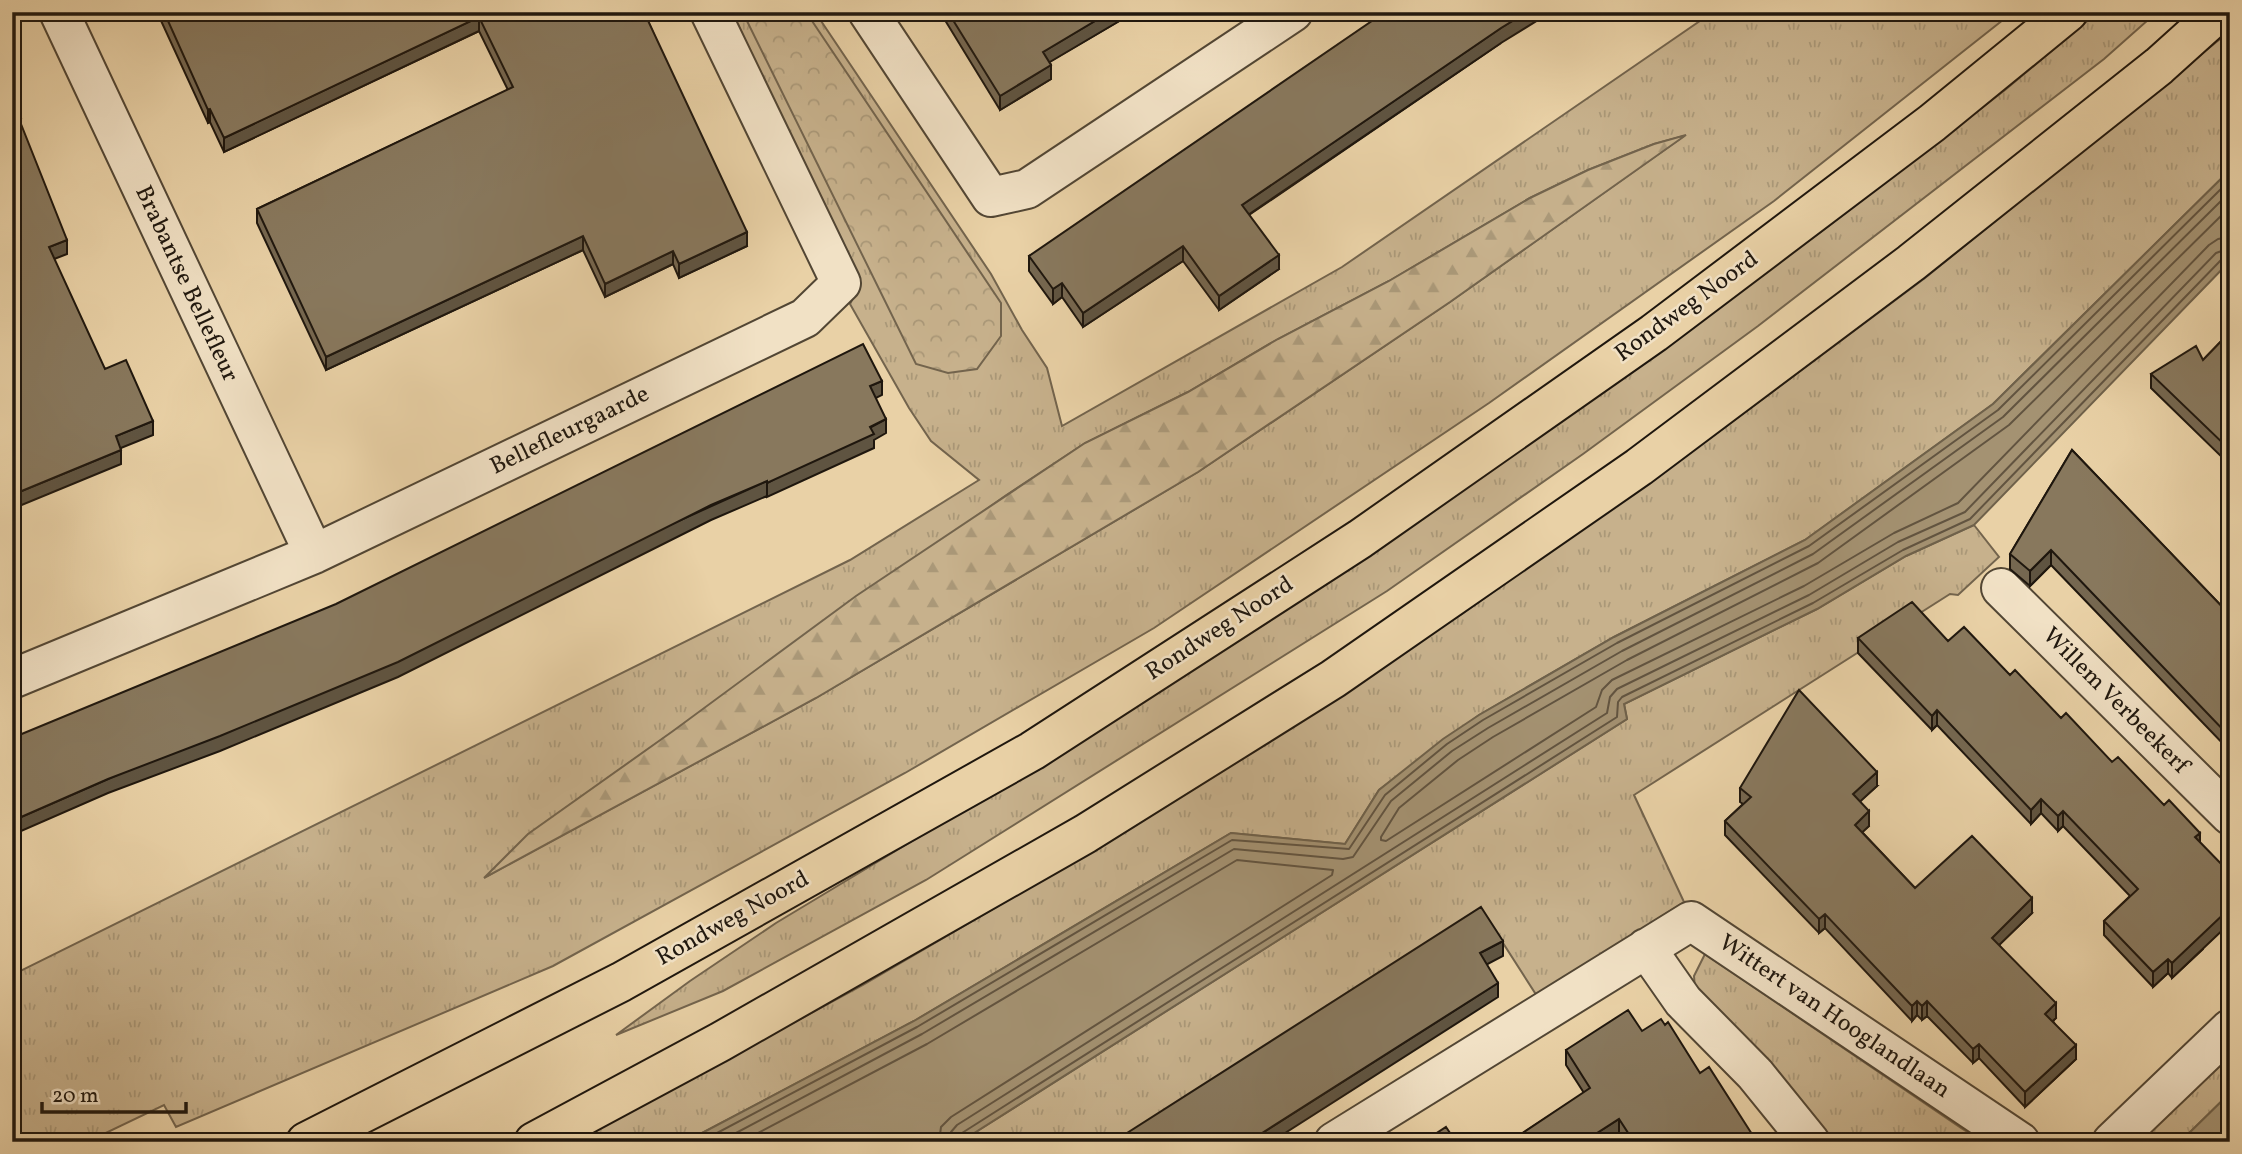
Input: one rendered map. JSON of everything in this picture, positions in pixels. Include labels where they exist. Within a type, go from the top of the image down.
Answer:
[{"type":"main road","name":"Rondweg Noord","points":[[306,1142],[621,982],[1032,751],[1360,539],[1654,333],[1932,124],[2068,12]]},
{"type":"main road","points":[[534,1142],[720,1042],[1085,834],[1333,679],[1639,467],[1911,263],[2159,66],[2219,12]]},
{"type":"street","name":"Brabantse Bellefleur","points":[[59,12],[314,554]]},
{"type":"street","name":"Bellefleurgaarde","points":[[12,679],[314,554],[805,318],[841,283],[710,12]]},
{"type":"street","points":[[868,12],[991,197],[1027,189],[1293,12]]},
{"type":"street","name":"Willem Verbeekerf","points":[[2001,588],[2230,815]]},
{"type":"street","name":"Wittert van Hooglandlaan","points":[[1334,1142],[1690,921],[2020,1142]]},
{"type":"street","points":[[1646,948],[1682,1001],[1755,1074],[1810,1142]]},
{"type":"street","points":[[2112,1142],[2230,1028]]},
{"type":"green space","points":[[727,12],[815,12],[991,274],[1047,368],[1062,426],[1342,267],[1713,12],[2013,12],[1774,201],[1489,403],[1154,628],[905,773],[553,966],[176,1127],[164,1105],[87,1142],[12,1142],[12,975],[850,560],[979,480],[931,441],[909,408],[850,304],[853,298]],"holes":[[[1684,136],[1450,302],[1198,472],[816,698],[487,876],[529,834],[1005,496],[1085,443],[1188,392],[1278,339],[1389,281],[1530,198],[1588,170],[1654,144]]]},
{"type":"green space","points":[[750,12],[806,12],[1001,303],[1001,336],[977,369],[948,373],[916,364],[744,15]]},
{"type":"green space","points":[[2098,12],[2157,12],[2104,59],[1758,326],[1583,454],[1387,591],[926,880],[723,991],[616,1035],[776,923],[1010,782],[1655,352],[1822,231],[2005,90]]},
{"type":"green space","points":[[2230,31],[2230,170],[1993,404],[1805,540],[1614,637],[1479,715],[1379,790],[1345,844],[1231,833],[914,1021],[685,1142],[573,1142],[863,985],[1053,874],[1462,614],[1721,430],[1925,278]]},
{"type":"green space","points":[[1686,135],[1450,302],[1198,472],[816,698],[484,878],[528,834],[856,596],[1085,443],[1188,392],[1278,339],[1389,281],[1530,198],[1588,170],[1654,144]]},
{"type":"green space","points":[[1974,525],[1999,557],[1958,595],[1950,594],[1634,795],[1684,902],[1537,996],[1483,912],[1119,1142],[960,1142],[1627,719],[1624,704],[1817,609],[1906,556]]},
{"type":"green space","points":[[1705,954],[1983,1142],[1829,1142],[1695,989],[1694,976]]},
{"type":"green space","points":[[2230,1052],[2230,1093],[2180,1142],[2135,1142]]},
{"type":"water","points":[[2230,170],[2230,261],[1974,525],[1906,556],[1817,609],[1624,704],[1627,719],[960,1142],[685,1142],[914,1021],[1231,833],[1345,844],[1379,790],[1443,739],[1479,715],[1614,637],[1805,540],[1993,404]]},
{"type":"water","points":[[2230,1093],[2230,1142],[2180,1142]]},
{"type":"building","points":[[164,12],[644,12],[747,232],[679,264],[673,251],[605,284],[583,236],[326,357],[257,209],[513,87],[479,17],[224,138],[210,109],[208,110]]},
{"type":"building","points":[[948,12],[1110,12],[1043,52],[1051,65],[1000,96]]},
{"type":"building","points":[[1385,12],[1527,12],[1242,205],[1279,255],[1219,296],[1183,246],[1083,313],[1062,283],[1053,289],[1029,256]]},
{"type":"building","points":[[12,96],[67,240],[49,247],[105,369],[126,360],[153,421],[116,436],[121,450],[12,495]]},
{"type":"building","points":[[2230,332],[2230,450],[2151,374],[2196,346],[2203,360]]},
{"type":"building","points":[[863,344],[882,381],[870,386],[886,419],[870,427],[874,434],[767,483],[711,505],[398,662],[108,779],[12,821],[12,738],[336,604]]},
{"type":"building","points":[[2072,450],[2230,615],[2230,737],[2051,550],[2030,571],[2010,554]]},
{"type":"building","points":[[1912,602],[1948,641],[1964,627],[2010,675],[2015,670],[2061,718],[2066,713],[2112,762],[2118,757],[2164,805],[2169,800],[2200,833],[2195,837],[2230,873],[2230,908],[2172,963],[2168,959],[2153,972],[2104,921],[2138,889],[2063,811],[2058,816],[2041,799],[2031,810],[1937,710],[1932,716],[1858,638]]},
{"type":"building","points":[[1799,690],[1877,772],[1853,794],[1869,811],[1855,825],[1915,888],[1972,836],[2032,898],[1992,938],[2056,1003],[2045,1014],[2076,1045],[2025,1092],[1979,1044],[1973,1049],[1927,1001],[1922,1006],[1917,1001],[1912,1006],[1825,914],[1819,919],[1725,821],[1751,797],[1740,788]]},
{"type":"building","points":[[1481,907],[1503,941],[1480,953],[1498,983],[1248,1142],[1113,1142]]},
{"type":"building","points":[[1628,1010],[1642,1031],[1661,1019],[1665,1025],[1668,1022],[1700,1073],[1709,1067],[1757,1142],[1634,1142],[1619,1119],[1583,1142],[1509,1142],[1590,1088],[1566,1050]]},
{"type":"building","points":[[1446,1127],[1456,1142],[1423,1142]]}]
